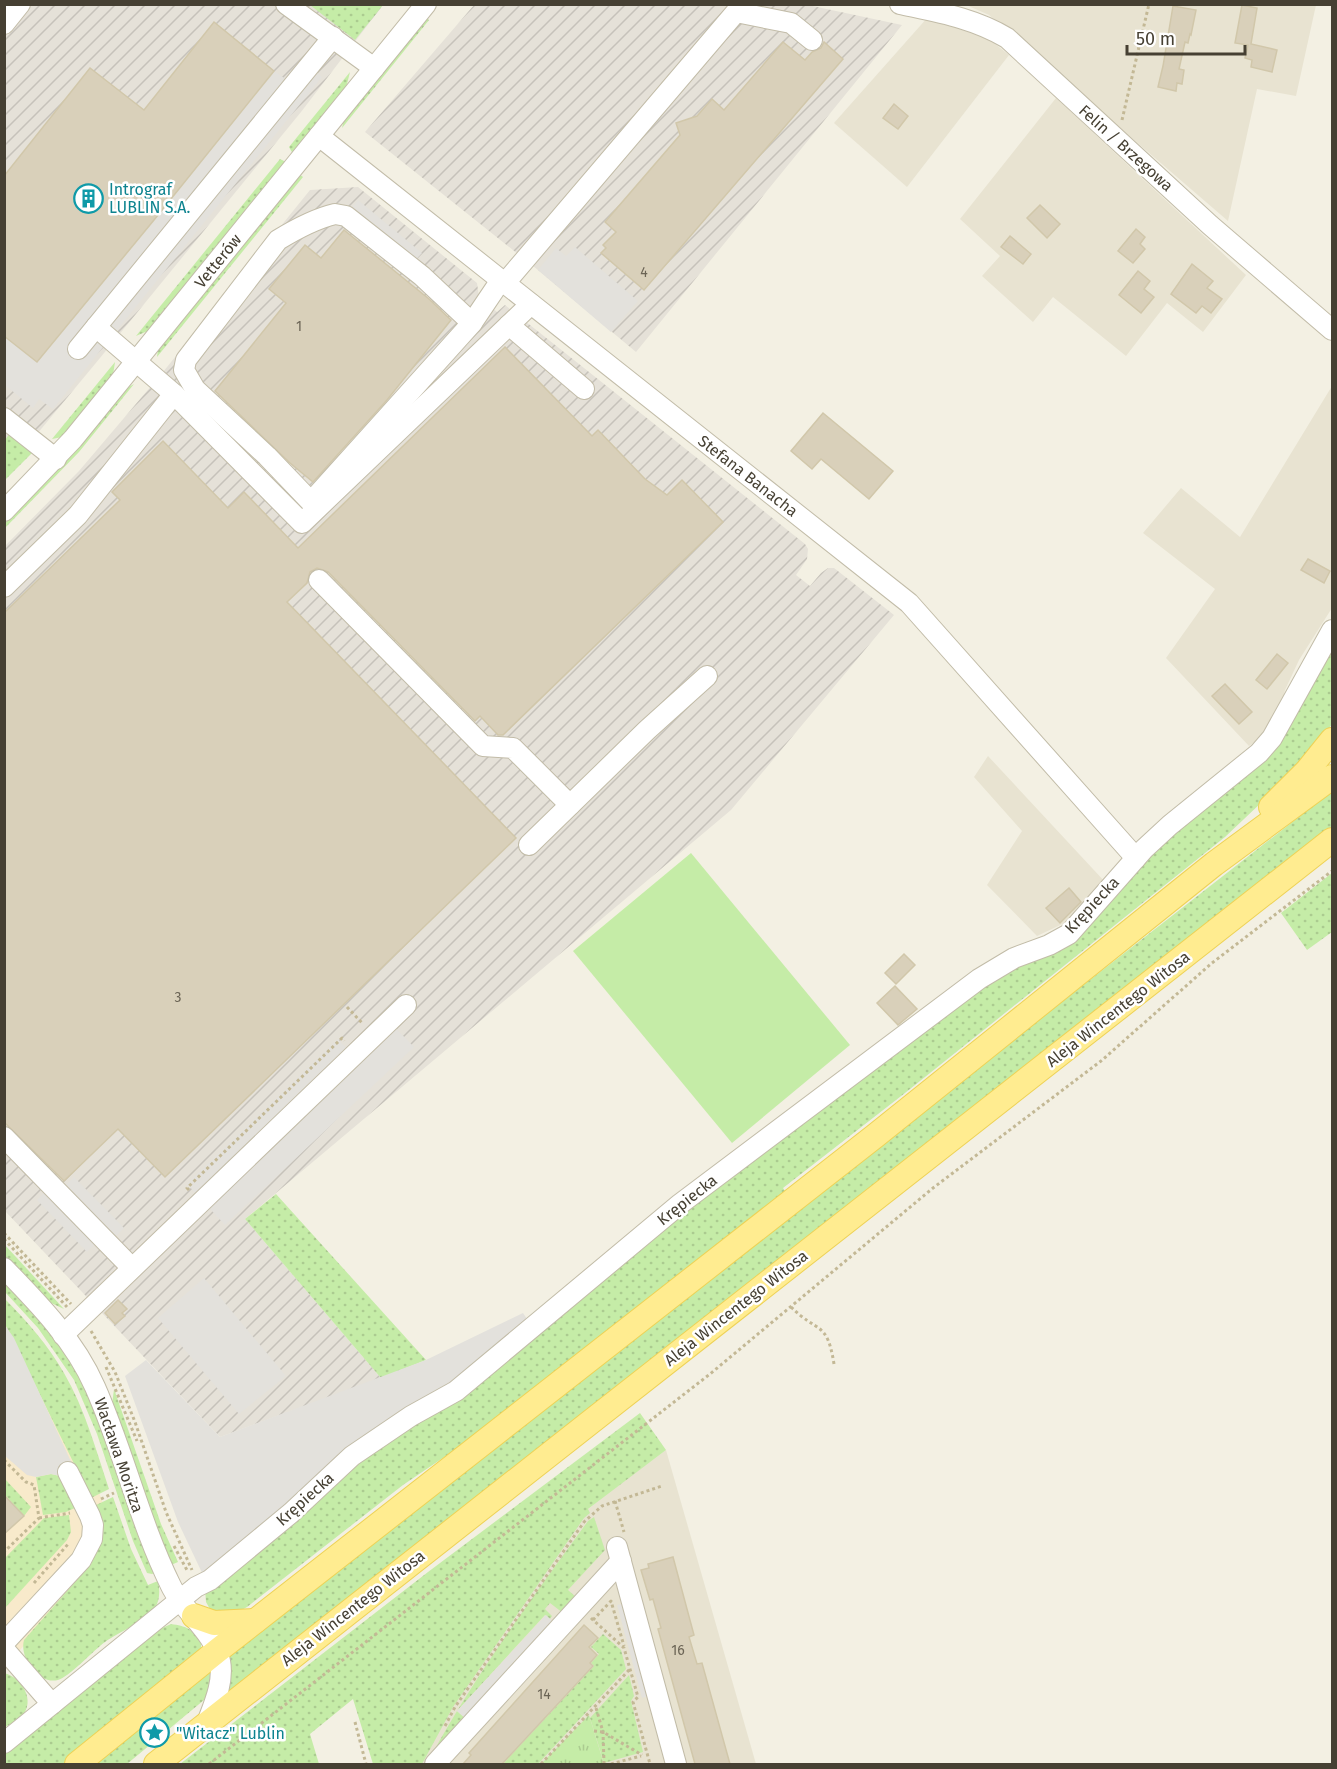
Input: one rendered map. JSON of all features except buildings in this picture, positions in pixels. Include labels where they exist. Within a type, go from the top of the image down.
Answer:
[{"type":"main road","points":[[1214,864],[1307,771],[1332,740]]},
{"type":"main road","points":[[77,1764],[255,1621],[876,1136],[1214,864],[1332,777]]},
{"type":"main road","name":"Aleja Wincentego Witosa","points":[[156,1764],[1332,840]]},
{"type":"main road","points":[[187,1609],[214,1623],[255,1621]]},
{"type":"street","points":[[4,24],[20,4]]},
{"type":"street","points":[[286,4],[374,68]]},
{"type":"street","name":"Vetterów","points":[[4,511],[56,459],[426,4]]},
{"type":"street","name":"Felin / Brzegowa","points":[[900,4],[948,9],[1007,38],[1210,225],[1332,330]]},
{"type":"street","points":[[472,323],[422,276],[346,216],[335,214],[321,217],[299,227],[278,240],[186,360],[184,370],[195,389],[267,456],[311,502],[472,323],[503,282],[739,8],[791,23],[813,40]]},
{"type":"street","points":[[78,349],[333,37]]},
{"type":"street","name":"Stefana Banacha","points":[[319,136],[909,603],[1136,858]]},
{"type":"street","points":[[96,327],[174,394],[302,523],[531,304]]},
{"type":"street","points":[[509,325],[584,388]]},
{"type":"street","points":[[4,587],[78,515],[174,394]]},
{"type":"street","points":[[7,425],[56,459]]},
{"type":"street","points":[[319,580],[483,746],[513,748],[570,806]]},
{"type":"street","name":"Krępiecka","points":[[4,1743],[52,1704],[187,1609],[200,1585],[210,1580],[291,1513],[352,1456],[411,1416],[456,1391],[680,1204],[979,979],[1014,958],[1049,945],[1069,934],[1136,858],[1170,825],[1258,753],[1272,738],[1332,630]]},
{"type":"street","points":[[529,845],[647,730],[707,676]]},
{"type":"street","points":[[63,1335],[406,1005]]},
{"type":"street","points":[[4,1137],[132,1268]]},
{"type":"street","name":"Wacława Moritza","points":[[4,1268],[63,1335],[94,1385],[108,1418],[145,1528],[171,1586],[217,1651]]},
{"type":"street","points":[[4,1643],[81,1560],[92,1539],[93,1525],[90,1516],[68,1472]]},
{"type":"street","points":[[435,1764],[619,1554],[676,1764]]},
{"type":"street","points":[[4,1649],[52,1704]]},
{"type":"street","points":[[207,1723],[219,1684],[220,1662],[217,1651]]},
{"type":"path","points":[[1114,138],[1122,122],[1149,4]]},
{"type":"path","points":[[208,1764],[710,1374],[933,1188],[1101,1061],[1212,963],[1332,871]]},
{"type":"path","points":[[4,1233],[82,1316],[116,1372],[165,1512],[200,1585]]},
{"type":"path","points":[[791,1307],[808,1322],[819,1326],[828,1336],[834,1364]]},
{"type":"path","points":[[4,1460],[26,1482],[34,1485],[39,1518],[5,1550]]},
{"type":"path","points":[[444,1728],[455,1707],[584,1522],[602,1506],[662,1486]]},
{"type":"path","points":[[32,1585],[70,1542]]},
{"type":"path","points":[[593,1620],[611,1601],[624,1648]]},
{"type":"path","points":[[541,1764],[596,1708],[630,1669],[638,1697],[633,1702],[650,1764]]},
{"type":"path","points":[[596,1708],[603,1732],[604,1763]]},
{"type":"path","points":[[355,1722],[366,1764]]},
{"type":"path","points":[[594,1731],[603,1732],[642,1755]]},
{"type":"path","points":[[611,1764],[647,1754]]},
{"type":"shaded area","points":[[803,4],[902,25],[636,352],[538,270],[365,132],[474,5]]},
{"type":"shaded area","points":[[964,4],[1316,5],[1296,96],[1257,89],[1228,221],[989,15]]},
{"type":"shaded area","points":[[4,5],[383,5],[301,112],[100,358],[37,434],[4,463]]},
{"type":"shaded area","points":[[928,17],[955,20],[990,40],[1009,55],[907,187],[834,123]]},
{"type":"shaded area","points":[[308,65],[322,77],[53,409],[39,399],[33,408],[5,385],[4,336],[37,362],[274,71],[287,80]]},
{"type":"shaded area","points":[[1056,98],[1246,275],[1203,332],[1167,303],[1126,356],[1053,297],[1033,322],[982,276],[1000,256],[960,219]]},
{"type":"shaded area","points":[[358,187],[477,283],[479,297],[497,312],[505,305],[805,544],[808,549],[807,559],[796,575],[810,586],[821,573],[828,568],[834,568],[894,615],[731,810],[245,1219],[381,1378],[220,1437],[5,1211],[4,547],[79,471],[163,372],[310,190]]},
{"type":"shaded area","points":[[358,200],[422,253],[413,263],[349,211]]},
{"type":"shaded area","points":[[575,247],[638,301],[611,332],[538,270],[556,248],[566,256]]},
{"type":"shaded area","points":[[1332,386],[1332,608],[1299,660],[1285,690],[1277,724],[1249,746],[1166,658],[1215,589],[1143,533],[1181,488],[1240,537]]},
{"type":"shaded area","points":[[988,756],[1106,883],[1071,920],[1037,936],[987,885],[1022,831],[974,777]]},
{"type":"shaded area","points":[[383,1015],[414,1047],[225,1225],[187,1184],[338,1039],[347,1049]]},
{"type":"shaded area","points":[[74,1177],[124,1228],[114,1238],[64,1187]]},
{"type":"shaded area","points":[[46,1191],[96,1243],[87,1252],[37,1200]]},
{"type":"shaded area","points":[[204,1278],[286,1376],[239,1414],[158,1318]]},
{"type":"shaded area","points":[[523,1313],[529,1322],[204,1577],[178,1522],[125,1376],[146,1360],[220,1437],[426,1360]]},
{"type":"shaded area","points":[[5,1314],[96,1485],[111,1523],[107,1551],[5,1667]]},
{"type":"shaded area","points":[[4,1324],[14,1338],[74,1468],[60,1476],[27,1475],[5,1456]]},
{"type":"shaded area","points":[[666,1450],[756,1764],[373,1764],[569,1526],[601,1498]]},
{"type":"shaded area","points":[[626,1603],[651,1695],[642,1698],[617,1605]]},
{"type":"shaded area","points":[[546,1615],[554,1623],[466,1719],[457,1711]]},
{"type":"green space","points":[[310,5],[383,5],[355,40]]},
{"type":"green space","points":[[426,17],[429,20],[342,128],[344,119]]},
{"type":"green space","points":[[350,72],[346,88],[293,154],[289,147]]},
{"type":"green space","points":[[280,159],[286,162],[150,330],[136,336]]},
{"type":"green space","points":[[299,174],[303,177],[157,357],[158,349]]},
{"type":"green space","points":[[115,362],[113,375],[62,437],[52,439]]},
{"type":"green space","points":[[134,384],[79,452],[5,528],[5,523],[55,473],[125,389]]},
{"type":"green space","points":[[10,433],[32,453],[5,480],[5,440]]},
{"type":"green space","points":[[1332,640],[1332,724],[1312,753],[1225,837],[783,1188],[787,1194],[462,1445],[403,1485],[247,1607],[238,1612],[211,1611],[206,1602],[205,1589],[350,1465],[940,1013],[1035,952],[1228,783]]},
{"type":"green space","points":[[1332,791],[1332,830],[221,1702],[226,1654]]},
{"type":"green space","points":[[691,853],[850,1045],[732,1143],[573,951]]},
{"type":"green space","points":[[1332,873],[1332,932],[1307,950],[1281,913]]},
{"type":"green space","points":[[276,1194],[426,1360],[381,1378],[245,1219]]},
{"type":"green space","points":[[4,1244],[64,1309],[49,1302],[5,1256]]},
{"type":"green space","points":[[4,1280],[50,1332],[87,1391],[108,1443],[138,1536],[155,1573],[147,1573],[133,1541],[97,1434],[74,1380],[38,1328],[5,1292]]},
{"type":"green space","points":[[4,1298],[29,1324],[51,1353],[78,1401],[109,1489],[91,1498],[5,1324]]},
{"type":"green space","points":[[114,1389],[161,1524],[178,1562],[171,1565],[112,1405]]},
{"type":"green space","points":[[640,1413],[666,1450],[588,1509],[590,1513],[584,1518],[453,1707],[422,1764],[373,1764],[353,1699],[310,1734],[319,1764],[180,1764],[428,1572]]},
{"type":"green space","points":[[51,1474],[60,1476],[77,1507],[66,1512],[43,1515],[36,1477]]},
{"type":"green space","points":[[5,1479],[31,1507],[24,1516],[5,1495]]},
{"type":"green space","points":[[113,1497],[131,1549],[148,1585],[158,1581],[157,1605],[151,1613],[105,1642],[62,1678],[51,1680],[44,1678],[37,1674],[27,1661],[23,1647],[24,1640],[91,1564],[100,1539],[94,1506]]},
{"type":"green space","points":[[69,1515],[71,1532],[67,1540],[5,1608],[5,1558],[44,1518]]},
{"type":"green space","points":[[594,1517],[605,1550],[568,1590],[577,1598],[563,1613],[550,1603],[545,1609],[552,1616],[550,1619],[545,1615],[458,1710],[525,1608],[588,1521]]},
{"type":"green space","points":[[171,1624],[192,1631],[201,1641],[201,1650],[63,1764],[5,1764],[4,1753],[160,1629]]},
{"type":"green space","points":[[603,1634],[621,1650],[626,1669],[538,1764],[503,1764],[594,1666],[591,1663],[599,1654],[591,1647]]},
{"type":"green space","points":[[215,1663],[211,1687],[204,1700],[127,1764],[92,1764]]},
{"type":"green space","points":[[4,1673],[11,1675],[21,1684],[28,1704],[22,1716],[5,1727]]},
{"type":"green space","points":[[629,1675],[634,1696],[631,1701],[643,1752],[604,1763],[590,1718]]},
{"type":"green space","points":[[457,1711],[466,1719],[430,1758],[447,1727]]},
{"type":"green space","points":[[589,1715],[604,1764],[541,1764]]},
{"type":"place","name":"Intrograf LUBLIN S.A.","points":[[88,198]]},
{"type":"place","name":"\"Witacz\" Lublin","points":[[155,1733]]}]
